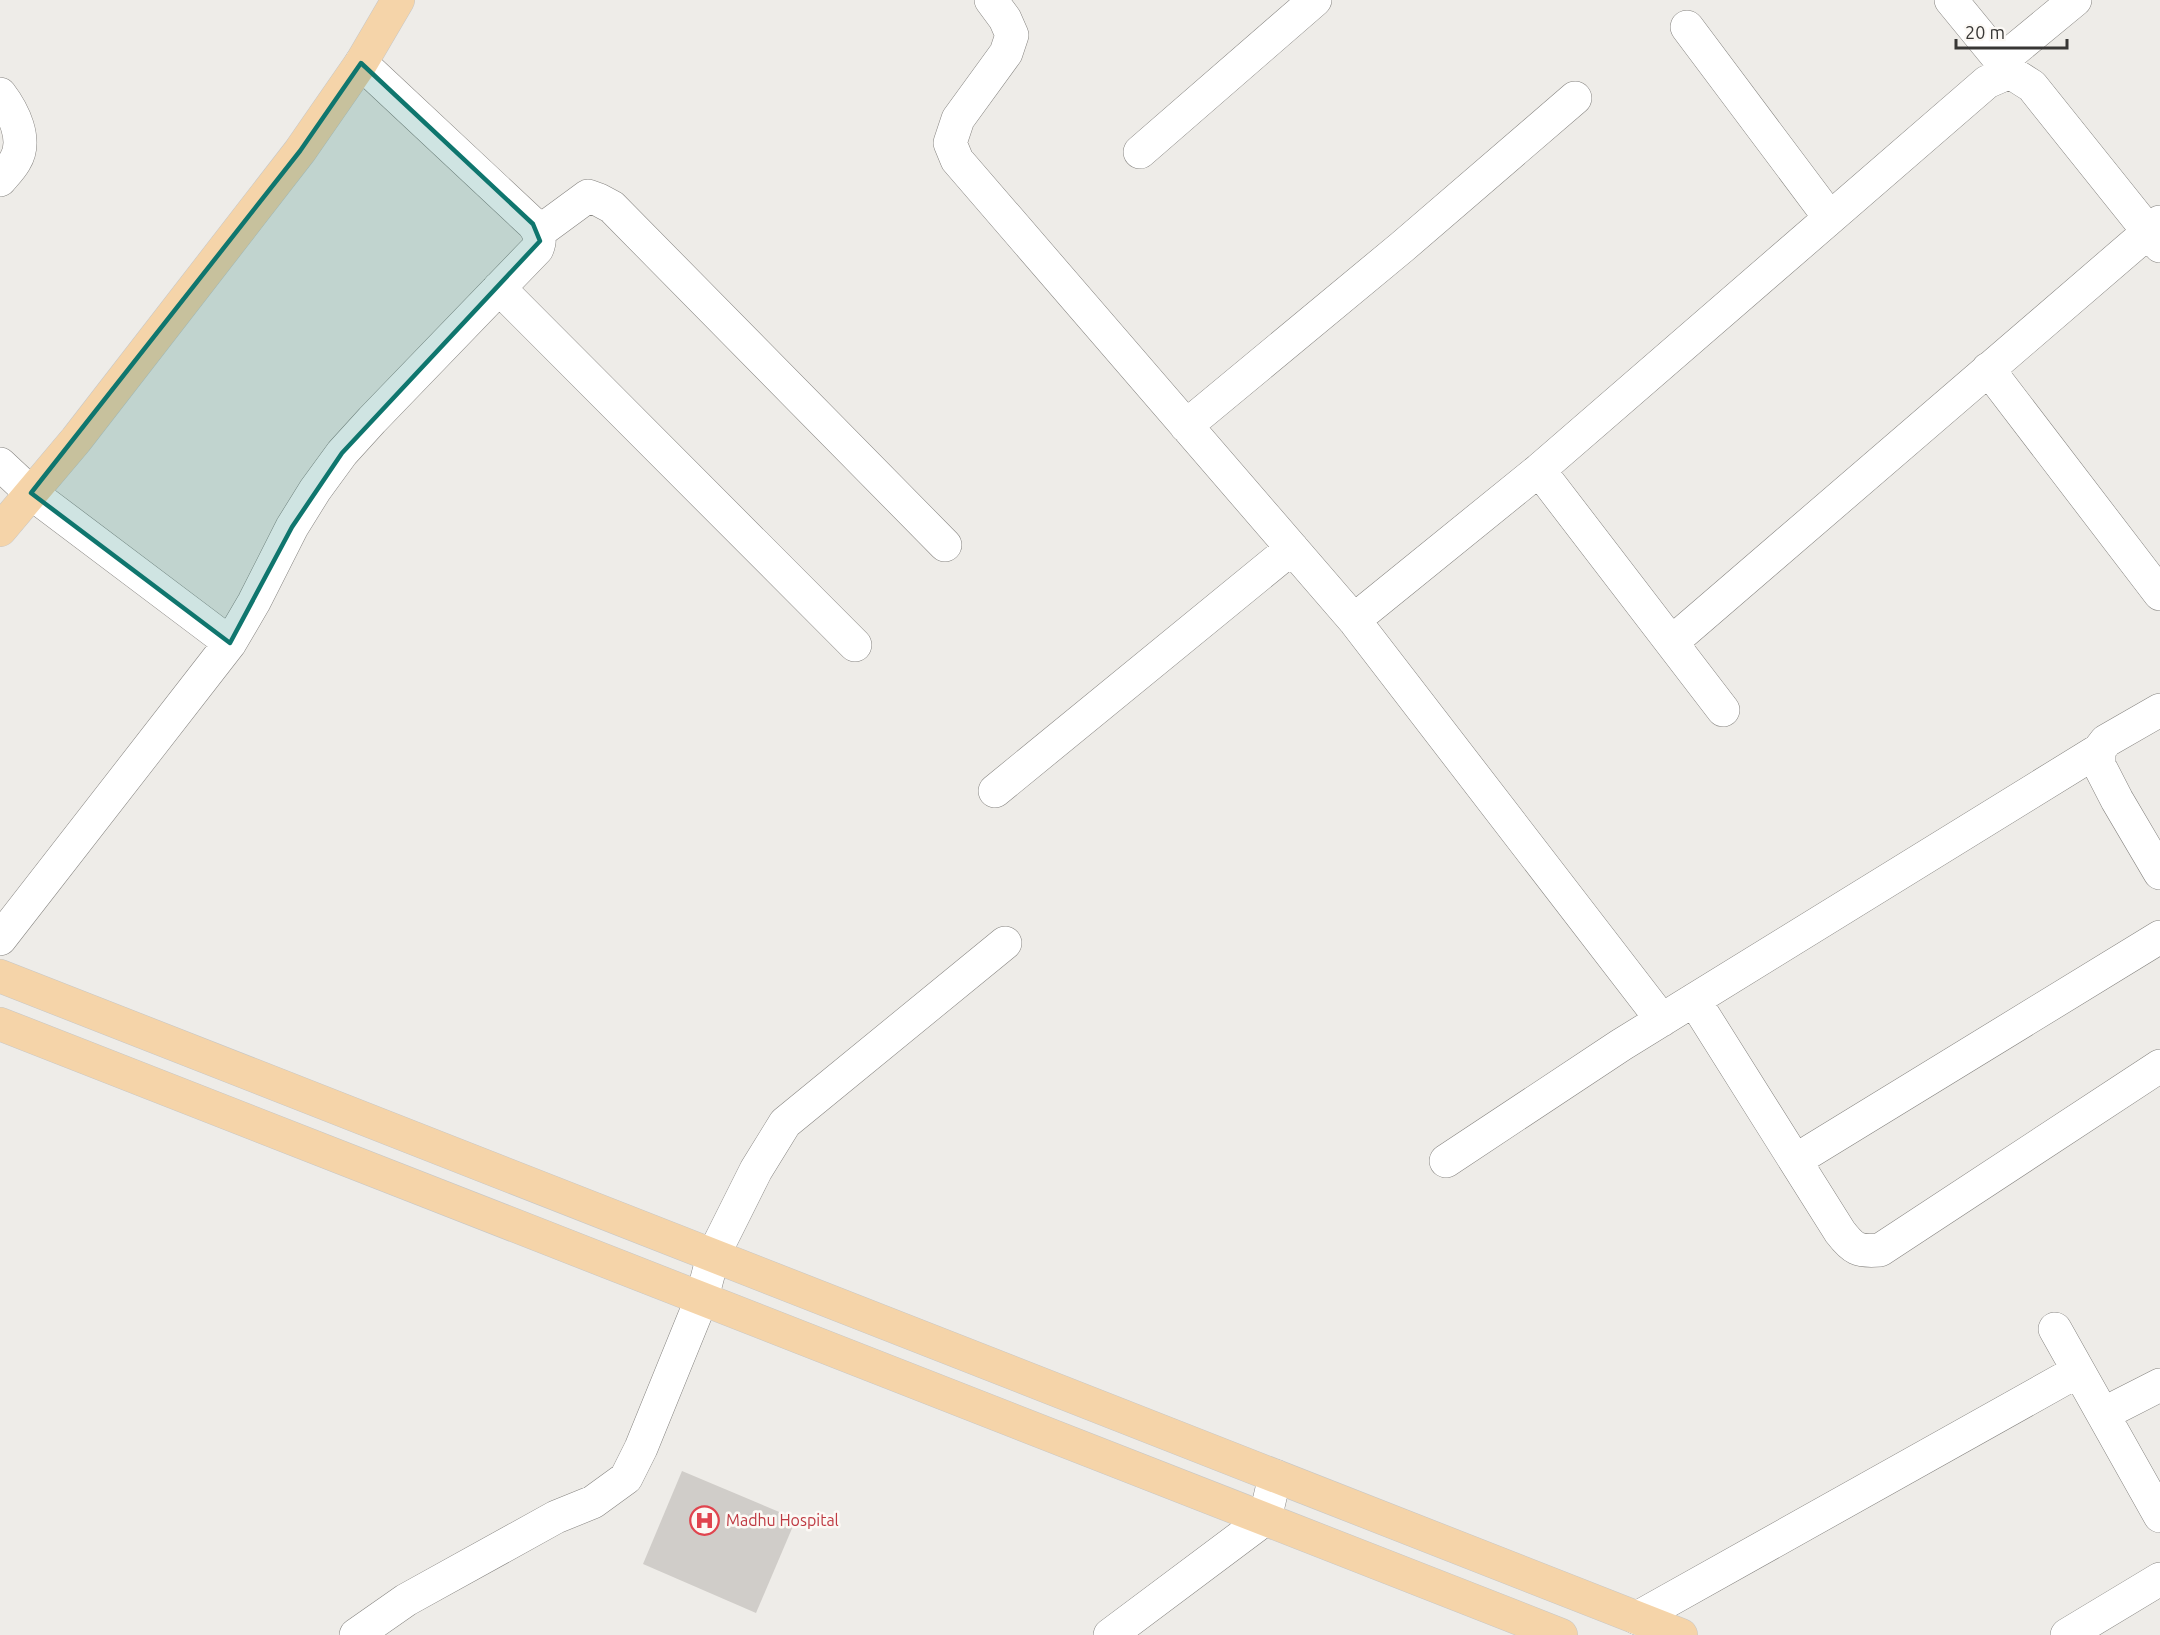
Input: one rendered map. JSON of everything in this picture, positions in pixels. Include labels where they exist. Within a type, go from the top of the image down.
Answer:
[{"type":"main road","points":[[0,530],[76,440],[300,151],[361,63],[398,0]]},
{"type":"main road","points":[[0,976],[1681,1635]]},
{"type":"main road","points":[[0,1024],[1561,1635]]},
{"type":"main road","points":[[322,1150],[341,1110]]},
{"type":"main road","points":[[1529,1623],[1545,1582]]},
{"type":"street","points":[[991,0],[1005,19],[1012,35],[1005,54],[958,119],[950,143],[957,160],[1354,620],[1662,1020]]},
{"type":"street","points":[[1140,152],[1315,0]]},
{"type":"street","points":[[1672,642],[1988,369],[2156,233],[2032,86],[2006,66],[1951,0]]},
{"type":"street","points":[[1354,620],[1539,470],[2006,66],[2075,0]]},
{"type":"street","points":[[1688,27],[1830,218]]},
{"type":"street","points":[[0,939],[230,643],[254,602],[292,527],[342,453],[537,249],[540,241],[539,232],[361,63]]},
{"type":"street","points":[[0,94],[11,108],[18,124],[20,140],[17,159],[0,180]]},
{"type":"street","points":[[1186,426],[1402,247],[1575,98]]},
{"type":"street","points":[[539,232],[588,196],[612,207],[945,545]]},
{"type":"street","points":[[499,288],[855,645]]},
{"type":"street","points":[[1988,369],[2160,594]]},
{"type":"street","points":[[0,464],[32,493],[230,643]]},
{"type":"street","points":[[1539,470],[1723,710]]},
{"type":"street","points":[[995,791],[1292,548]]},
{"type":"street","points":[[1446,1161],[1662,1020],[2100,750],[2106,741],[2160,710]]},
{"type":"street","points":[[2100,750],[2099,765],[2160,873]]},
{"type":"street","points":[[1796,1160],[2160,937]]},
{"type":"street","points":[[356,1635],[406,1600],[546,1522],[593,1502],[626,1478],[641,1448],[702,1298],[713,1256],[756,1170],[785,1123],[1005,943]]},
{"type":"street","points":[[1694,1000],[1840,1232],[1851,1247],[1866,1252],[1881,1250],[2160,1066]]},
{"type":"street","points":[[2055,1329],[2158,1507]]},
{"type":"street","points":[[1636,1618],[2078,1371]]},
{"type":"street","points":[[2103,1414],[2160,1384]]},
{"type":"street","points":[[1110,1635],[1265,1519],[1275,1476]]},
{"type":"street","points":[[2067,1635],[2160,1579]]},
{"type":"highlighted area","points":[[361,63],[533,224],[540,241],[342,453],[292,527],[230,643],[31,493],[300,151]]},
{"type":"building","points":[[682,1471],[796,1519],[756,1613],[643,1564]]},
{"type":"place","name":"Madhu Hospital","points":[[705,1520]]}]
